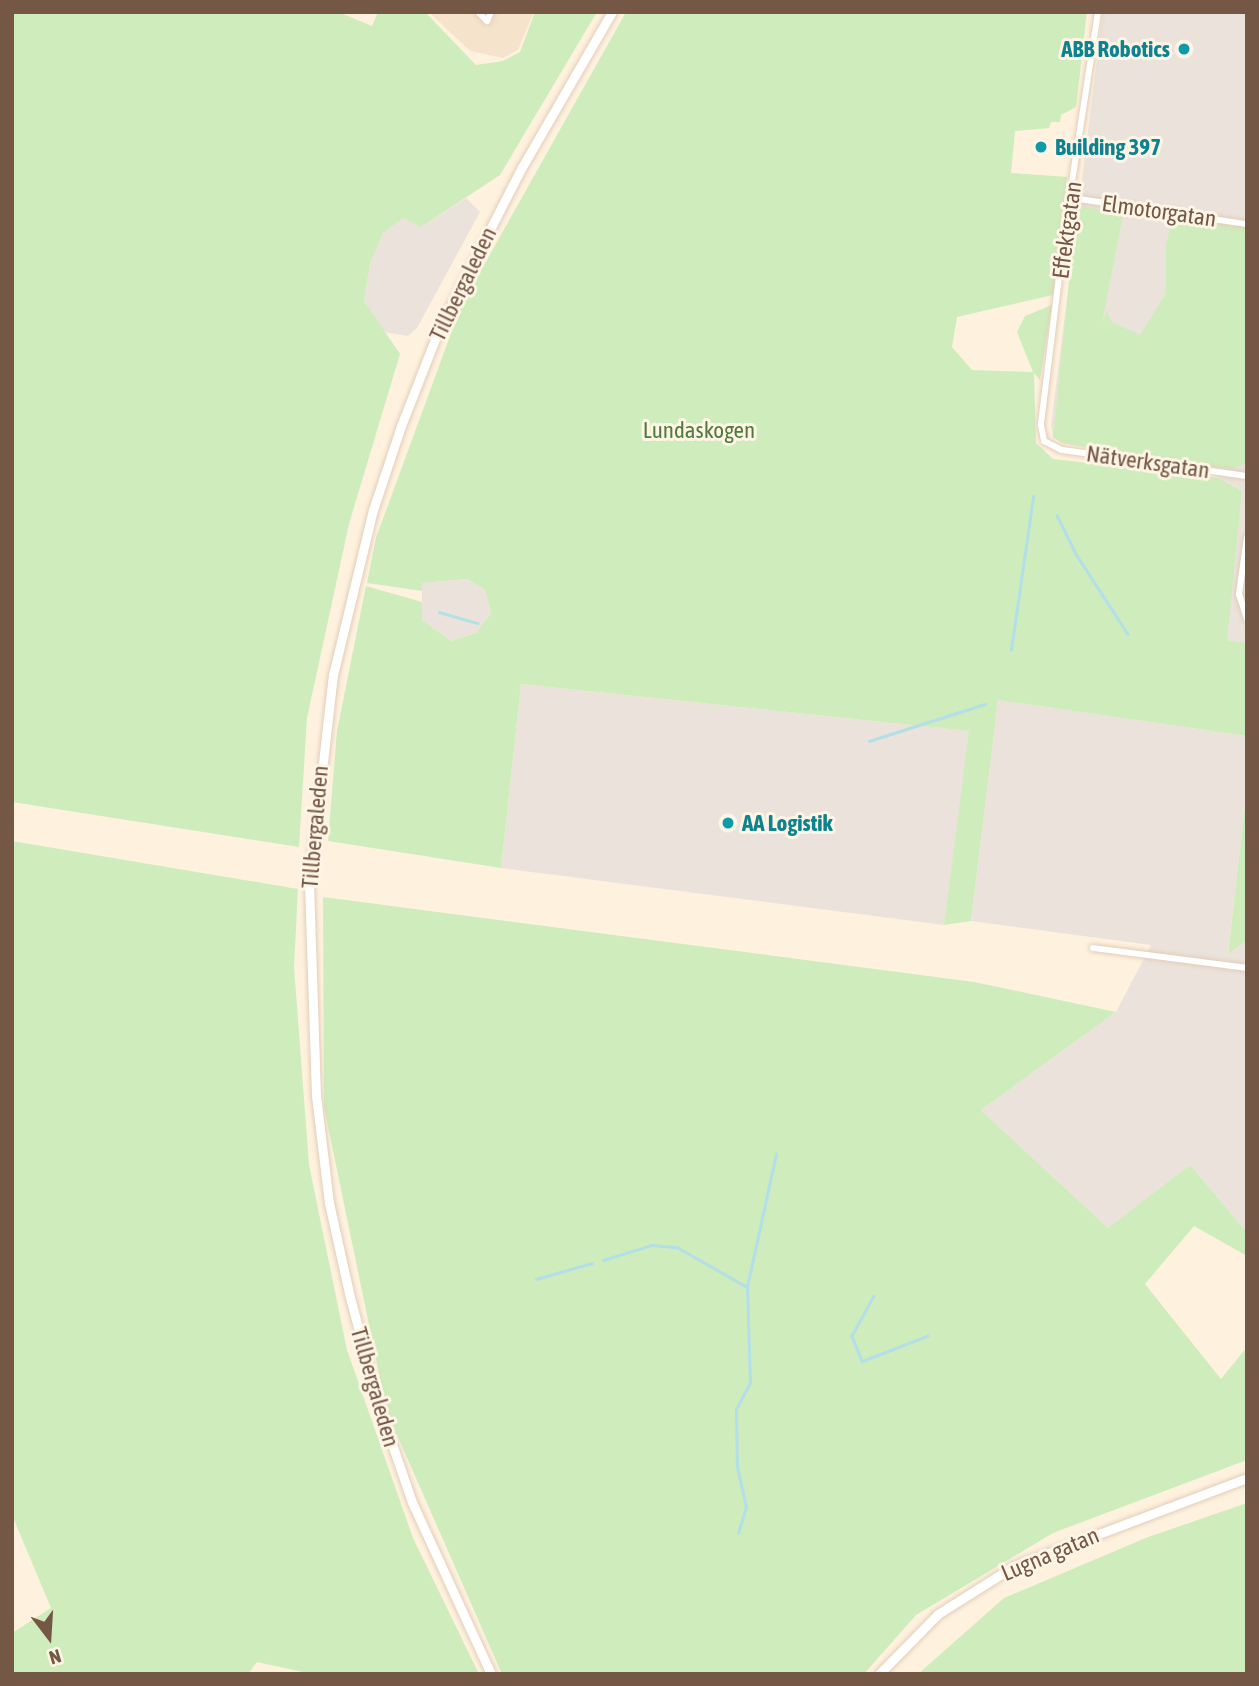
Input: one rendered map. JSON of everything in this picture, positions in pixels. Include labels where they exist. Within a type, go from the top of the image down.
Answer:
[{"type":"main road","name":"Tillbergaleden","points":[[491,1674],[412,1502],[378,1403],[349,1293],[329,1203],[316,1095],[309,885],[334,675],[373,509],[401,426],[445,316],[522,167],[612,12]]},
{"type":"main road","name":"Lugna gatan","points":[[879,1674],[928,1622],[1005,1570],[1247,1478]]},
{"type":"street","points":[[478,12],[487,22],[491,12]]},
{"type":"street","name":"Effektgatan","points":[[1050,446],[1041,425],[1098,12]]},
{"type":"street","name":"Elmotorgatan","points":[[1072,198],[1247,223]]},
{"type":"street","name":"Nätverksgatan","points":[[1050,446],[1247,476]]},
{"type":"street","points":[[1247,537],[1239,594],[1247,619]]},
{"type":"street","points":[[1093,948],[1247,968]]},
{"type":"shaded area","points":[[429,12],[534,12],[518,50],[503,58],[470,51]]},
{"type":"shaded area","points":[[1103,12],[1247,12],[1247,643],[1226,640],[1242,491],[1208,471],[1062,443],[1053,437],[1051,425]]},
{"type":"shaded area","points":[[466,198],[480,212],[417,328],[408,336],[383,332],[364,301],[370,264],[383,233],[403,217],[421,227]]},
{"type":"shaded area","points":[[467,579],[485,590],[491,613],[476,633],[451,641],[422,620],[422,583]]},
{"type":"shaded area","points":[[521,684],[970,731],[944,925],[501,868]]},
{"type":"shaded area","points":[[998,700],[1247,736],[1247,790],[1228,952],[1247,940],[1247,1232],[1190,1165],[1109,1229],[981,1110],[1116,1012],[1151,945],[971,921]]},
{"type":"green space","points":[[12,12],[338,12],[372,26],[378,12],[425,12],[476,65],[503,61],[520,52],[535,12],[597,12],[500,175],[421,227],[403,218],[383,233],[370,264],[364,301],[400,354],[349,524],[307,718],[299,847],[12,802]]},
{"type":"green space","name":"Lundaskogen","points":[[626,12],[1087,12],[1076,107],[1061,115],[1060,122],[1051,122],[1049,128],[1015,131],[1011,173],[1067,177],[1053,295],[957,317],[952,347],[972,370],[1033,372],[1017,332],[1025,316],[1052,305],[1040,380],[1034,373],[1036,443],[1053,459],[1219,478],[1242,491],[1227,640],[1247,643],[1247,736],[998,700],[971,921],[944,925],[969,731],[521,684],[501,868],[328,841],[337,731],[366,586],[422,602],[422,620],[451,641],[476,633],[491,613],[485,590],[467,579],[422,583],[422,591],[367,583],[376,538],[461,306]]},
{"type":"green space","points":[[1077,205],[1123,215],[1102,323],[1107,311],[1112,322],[1140,335],[1166,293],[1166,245],[1173,216],[1247,226],[1247,463],[1232,469],[1062,443],[1053,437]]},
{"type":"green space","points":[[1247,790],[1247,940],[1228,954],[1241,840]]},
{"type":"green space","points":[[12,841],[298,889],[294,967],[309,1165],[347,1350],[413,1538],[479,1674],[312,1674],[257,1662],[248,1674],[12,1674],[12,1633],[51,1608],[12,1515]]},
{"type":"green space","points":[[323,897],[974,982],[1116,1012],[981,1110],[1108,1228],[1190,1165],[1247,1232],[1247,1256],[1194,1226],[1145,1284],[1221,1379],[1247,1347],[1247,1460],[1053,1533],[916,1615],[864,1674],[502,1674],[387,1412],[324,1107]]},
{"type":"green space","points":[[1247,1503],[1247,1674],[918,1674],[1004,1598],[1148,1537]]},
{"type":"waterway","points":[[1011,650],[1033,497]]},
{"type":"waterway","points":[[1057,515],[1076,554],[1128,634]]},
{"type":"waterway","points":[[439,612],[477,623]]},
{"type":"waterway","points":[[869,741],[985,704]]},
{"type":"waterway","points":[[603,1260],[652,1245],[677,1247],[747,1287],[776,1154]]},
{"type":"waterway","points":[[536,1279],[592,1263]]},
{"type":"waterway","points":[[738,1533],[746,1507],[737,1467],[736,1409],[750,1383],[747,1287]]},
{"type":"waterway","points":[[874,1296],[852,1336],[862,1361],[927,1336]]},
{"type":"place","name":"ABB Robotics","points":[[1184,49]]},
{"type":"place","name":"Building 397","points":[[1041,147]]},
{"type":"place","name":"AA Logistik","points":[[728,823]]}]
